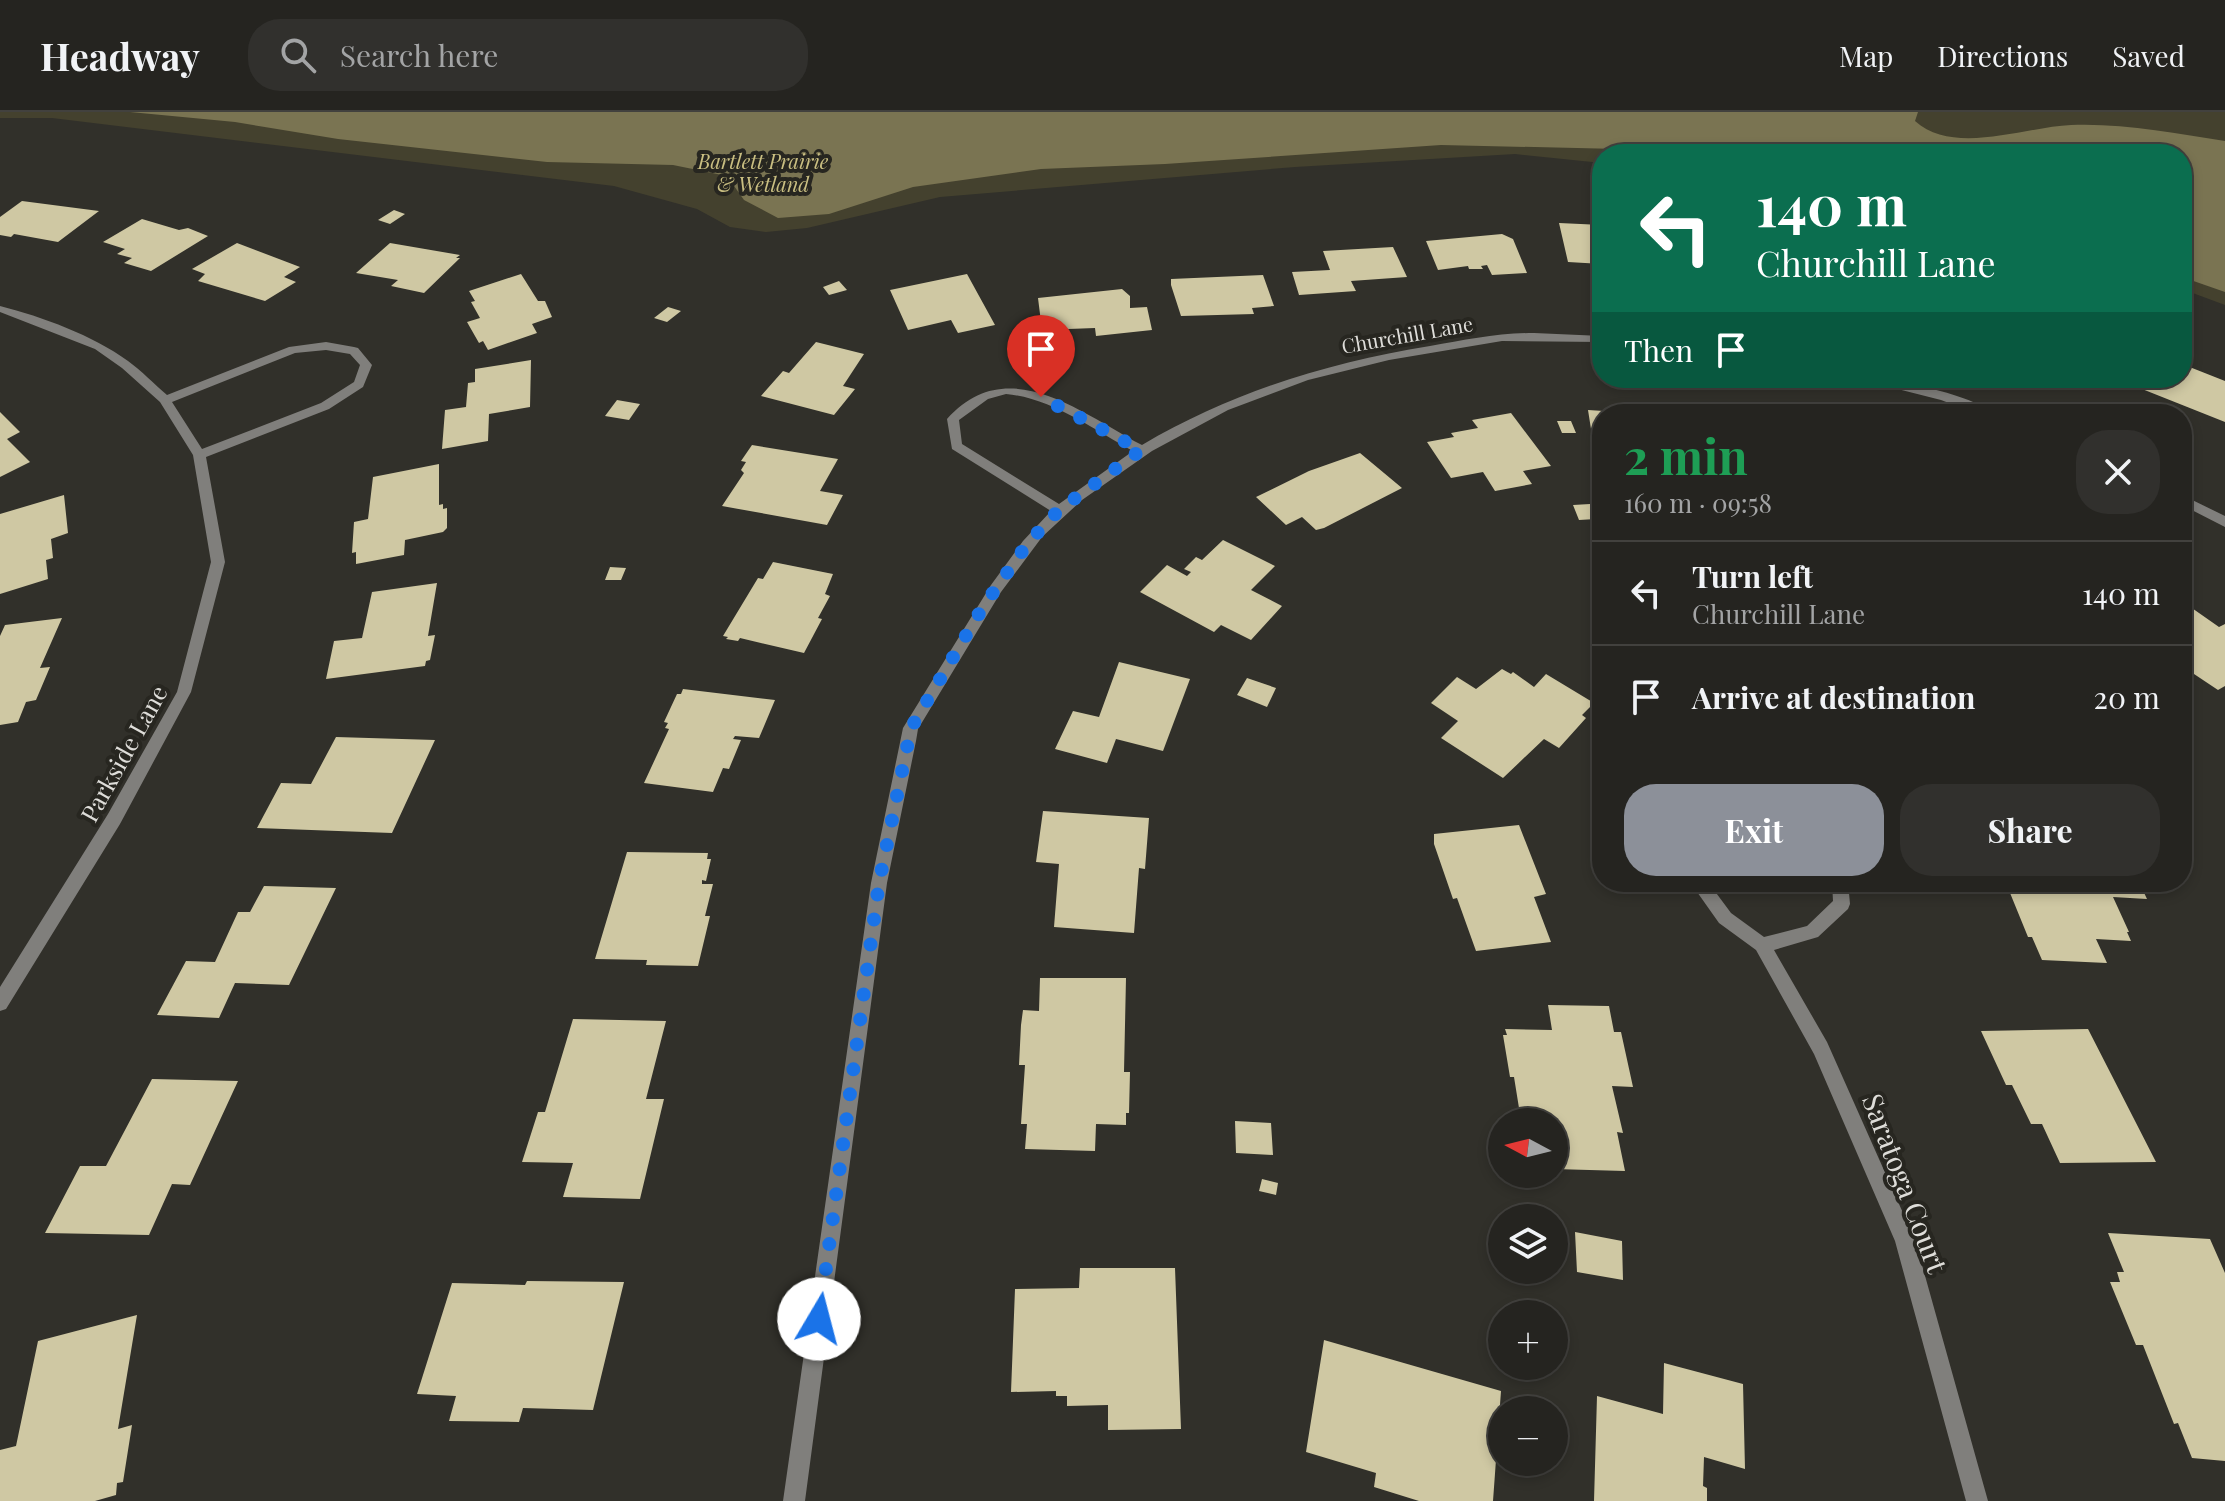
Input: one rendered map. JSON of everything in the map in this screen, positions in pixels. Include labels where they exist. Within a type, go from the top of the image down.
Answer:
[{"type":"street","name":"Parkside Lane","points":[[0,309],[99,347],[165,400],[199,455],[218,562],[184,692],[114,819],[0,1003]]},
{"type":"street","name":"Churchill Lane","points":[[794,1501],[879,883],[911,728],[983,607],[1028,543],[1059,510],[1141,450],[1176,429],[1253,393],[1357,361],[1508,337],[1592,339]]},
{"type":"street","points":[[165,400],[293,350],[326,346],[354,351],[366,365],[359,384],[325,406],[199,455]]},
{"type":"street","points":[[1909,388],[1963,404]]},
{"type":"street","points":[[1059,510],[956,446],[953,419],[979,398],[1008,390],[1041,397],[1141,450]]},
{"type":"street","points":[[2192,504],[2225,522]]},
{"type":"street","name":"Saratoga Court","points":[[1706,892],[1725,918],[1762,945],[1811,1026],[1905,1240],[1977,1501]]},
{"type":"street","points":[[1762,945],[1812,932],[1842,904],[1841,892]]},
{"type":"green space","name":"Bartlett Prairie & Wetland","points":[[0,112],[2225,112],[2225,305],[2192,293],[2192,144],[1592,144],[1592,162],[1515,154],[1295,167],[940,197],[807,228],[766,232],[730,227],[697,209],[614,186],[52,118],[0,118]]},
{"type":"shaded area","name":"Bartlett Prairie & Wetland","points":[[130,112],[1918,112],[1915,121],[1949,137],[1990,137],[2071,125],[2129,127],[2225,141],[2225,292],[2192,280],[2192,144],[1592,144],[1592,148],[1441,145],[1165,164],[1041,169],[913,187],[829,214],[778,218],[744,200],[727,176],[673,165],[547,162],[338,139],[235,122]]},
{"type":"building","points":[[22,201],[99,211],[58,242],[14,234],[11,237],[0,235],[0,217]]},
{"type":"building","points":[[394,210],[405,214],[390,224],[378,220]]},
{"type":"building","points":[[142,219],[179,230],[188,228],[208,236],[151,271],[124,263],[132,258],[117,254],[125,249],[103,242]]},
{"type":"building","points":[[1559,223],[1592,225],[1592,263],[1568,262]]},
{"type":"building","points":[[1502,234],[1513,239],[1527,273],[1492,275],[1487,265],[1481,266],[1483,269],[1469,269],[1468,266],[1438,270],[1426,241]]},
{"type":"building","points":[[237,243],[300,267],[284,277],[296,282],[265,301],[198,281],[205,274],[192,269]]},
{"type":"building","points":[[390,243],[460,255],[456,258],[460,258],[424,293],[391,286],[398,280],[356,273]]},
{"type":"building","points":[[1393,247],[1407,277],[1351,281],[1356,291],[1299,295],[1292,272],[1330,270],[1323,251]]},
{"type":"building","points":[[521,274],[538,301],[545,301],[552,317],[532,324],[537,333],[488,350],[483,341],[479,343],[467,322],[480,318],[469,291]]},
{"type":"building","points":[[967,274],[995,325],[958,333],[951,320],[908,330],[890,290]]},
{"type":"building","points":[[1263,275],[1274,306],[1252,308],[1254,314],[1181,316],[1171,285],[1171,279]]},
{"type":"building","points":[[839,281],[847,290],[829,295],[823,287]]},
{"type":"building","points":[[1122,289],[1130,296],[1130,308],[1147,307],[1152,330],[1096,336],[1095,328],[1042,330],[1038,298]]},
{"type":"building","points":[[668,307],[681,311],[667,322],[654,318]]},
{"type":"building","points":[[816,342],[864,354],[843,386],[855,389],[834,415],[761,396],[783,371],[789,373]]},
{"type":"building","points":[[531,360],[530,407],[489,414],[488,441],[442,449],[445,410],[466,407],[468,383],[475,382],[475,369]]},
{"type":"building","points":[[2192,368],[2225,381],[2225,422],[2192,409],[2192,404],[2180,404],[2140,388],[2192,388]]},
{"type":"building","points":[[617,400],[640,404],[629,420],[605,416]]},
{"type":"building","points":[[1588,410],[1592,410],[1592,435]]},
{"type":"building","points":[[0,412],[20,432],[7,439],[30,462],[0,477]]},
{"type":"building","points":[[1511,413],[1551,466],[1523,471],[1532,484],[1495,491],[1483,472],[1451,478],[1427,442],[1478,428],[1472,420]]},
{"type":"building","points":[[1557,421],[1571,421],[1576,433],[1562,433]]},
{"type":"building","points":[[752,445],[838,459],[820,491],[843,495],[827,525],[722,506],[744,473],[741,470],[746,462],[741,461]]},
{"type":"building","points":[[1360,453],[1402,488],[1324,528],[1316,530],[1302,517],[1286,525],[1256,497],[1309,471]]},
{"type":"building","points":[[439,464],[439,505],[447,508],[447,528],[443,532],[405,540],[404,555],[356,564],[356,552],[352,553],[354,522],[368,519],[373,477]]},
{"type":"building","points":[[64,495],[68,533],[51,539],[53,558],[46,560],[48,579],[0,594],[0,514]]},
{"type":"building","points":[[1590,504],[1592,519],[1579,520],[1573,505]]},
{"type":"building","points":[[1223,540],[1275,566],[1251,590],[1282,606],[1251,640],[1221,625],[1214,632],[1140,592],[1167,565],[1187,576],[1191,572],[1184,569],[1196,557],[1202,560]]},
{"type":"building","points":[[773,562],[833,574],[825,594],[830,596],[818,618],[822,619],[804,653],[723,636],[758,578],[763,579]]},
{"type":"building","points":[[610,567],[626,568],[621,580],[605,580]]},
{"type":"building","points":[[437,583],[428,636],[435,635],[430,660],[426,661],[425,666],[326,679],[334,641],[362,638],[372,592]]},
{"type":"building","points":[[2192,608],[2219,627],[2225,624],[2225,686],[2218,690],[2192,673]]},
{"type":"building","points":[[62,618],[40,668],[50,667],[36,700],[26,702],[18,722],[0,725],[0,636],[5,625]]},
{"type":"building","points":[[1119,662],[1190,679],[1163,751],[1116,739],[1107,763],[1055,749],[1073,711],[1099,717]]},
{"type":"building","points":[[1502,669],[1511,674],[1513,672],[1534,687],[1546,674],[1592,702],[1592,705],[1582,715],[1586,718],[1559,748],[1544,739],[1503,778],[1441,738],[1458,721],[1431,703],[1457,677],[1476,689]]},
{"type":"building","points":[[1247,678],[1276,688],[1267,707],[1237,695]]},
{"type":"building","points":[[683,689],[775,700],[759,738],[735,736],[733,739],[741,740],[729,769],[723,768],[713,792],[644,783],[669,729],[665,728],[668,723],[664,722],[677,694],[681,694]]},
{"type":"building","points":[[336,737],[435,740],[392,833],[257,828],[281,783],[311,784]]},
{"type":"building","points":[[1043,811],[1149,818],[1145,869],[1139,868],[1134,933],[1054,927],[1059,864],[1036,862]]},
{"type":"building","points":[[1519,825],[1546,894],[1534,897],[1551,942],[1476,951],[1457,898],[1453,899],[1434,844],[1434,834]]},
{"type":"building","points":[[627,852],[708,853],[707,859],[711,859],[706,881],[702,880],[702,884],[713,884],[705,916],[710,916],[698,966],[646,965],[647,960],[595,959]]},
{"type":"building","points":[[264,886],[336,888],[289,985],[235,983],[219,1018],[157,1015],[186,961],[215,962],[238,912],[250,912]]},
{"type":"building","points":[[2010,892],[2144,892],[2147,899],[2113,897],[2131,941],[2096,939],[2107,963],[2042,960],[2032,937],[2028,937]]},
{"type":"building","points":[[1040,978],[1126,978],[1124,1072],[1130,1072],[1129,1113],[1126,1113],[1126,1125],[1096,1124],[1095,1151],[1025,1149],[1027,1124],[1021,1124],[1025,1065],[1019,1065],[1021,1025],[1023,1010],[1039,1011]]},
{"type":"building","points":[[1548,1005],[1609,1006],[1614,1032],[1621,1032],[1633,1087],[1612,1086],[1623,1133],[1617,1132],[1625,1171],[1568,1169],[1568,1108],[1519,1108],[1514,1077],[1510,1077],[1503,1035],[1507,1035],[1505,1029],[1552,1030]]},
{"type":"building","points":[[573,1019],[666,1021],[646,1099],[664,1099],[640,1199],[563,1197],[573,1163],[522,1162],[538,1112],[545,1112]]},
{"type":"building","points":[[2088,1029],[2156,1162],[2060,1163],[2042,1124],[2031,1124],[2012,1085],[2006,1085],[1981,1031]]},
{"type":"building","points":[[152,1079],[238,1081],[190,1185],[172,1184],[149,1235],[45,1233],[80,1166],[106,1166]]},
{"type":"building","points":[[1235,1121],[1271,1123],[1273,1155],[1236,1153]]},
{"type":"building","points":[[1262,1179],[1278,1183],[1276,1195],[1259,1191]]},
{"type":"building","points":[[1575,1232],[1622,1241],[1623,1280],[1577,1272]]},
{"type":"building","points":[[2108,1233],[2210,1239],[2225,1273],[2225,1461],[2192,1458],[2178,1423],[2174,1424],[2143,1345],[2136,1345],[2110,1282],[2120,1282],[2117,1272],[2124,1272]]},
{"type":"building","points":[[1080,1268],[1175,1268],[1181,1429],[1108,1430],[1108,1405],[1067,1406],[1067,1396],[1056,1396],[1056,1391],[1011,1392],[1015,1289],[1079,1288]]},
{"type":"building","points":[[527,1281],[624,1282],[593,1410],[523,1408],[519,1422],[449,1421],[456,1396],[417,1394],[452,1283],[525,1285]]},
{"type":"building","points":[[137,1315],[118,1429],[132,1425],[123,1482],[117,1483],[116,1495],[95,1501],[0,1501],[0,1450],[16,1446],[38,1341]]},
{"type":"building","points":[[1324,1340],[1501,1391],[1501,1396],[1488,1396],[1488,1476],[1495,1476],[1493,1501],[1419,1501],[1374,1487],[1376,1473],[1306,1452]]},
{"type":"building","points":[[1664,1363],[1743,1384],[1745,1469],[1704,1457],[1703,1486],[1707,1488],[1707,1501],[1594,1501],[1597,1396],[1663,1414]]},
{"type":"route","points":[[819,1319],[879,883],[911,728],[983,607],[1028,543],[1059,510],[1141,450],[1041,397]]}]
